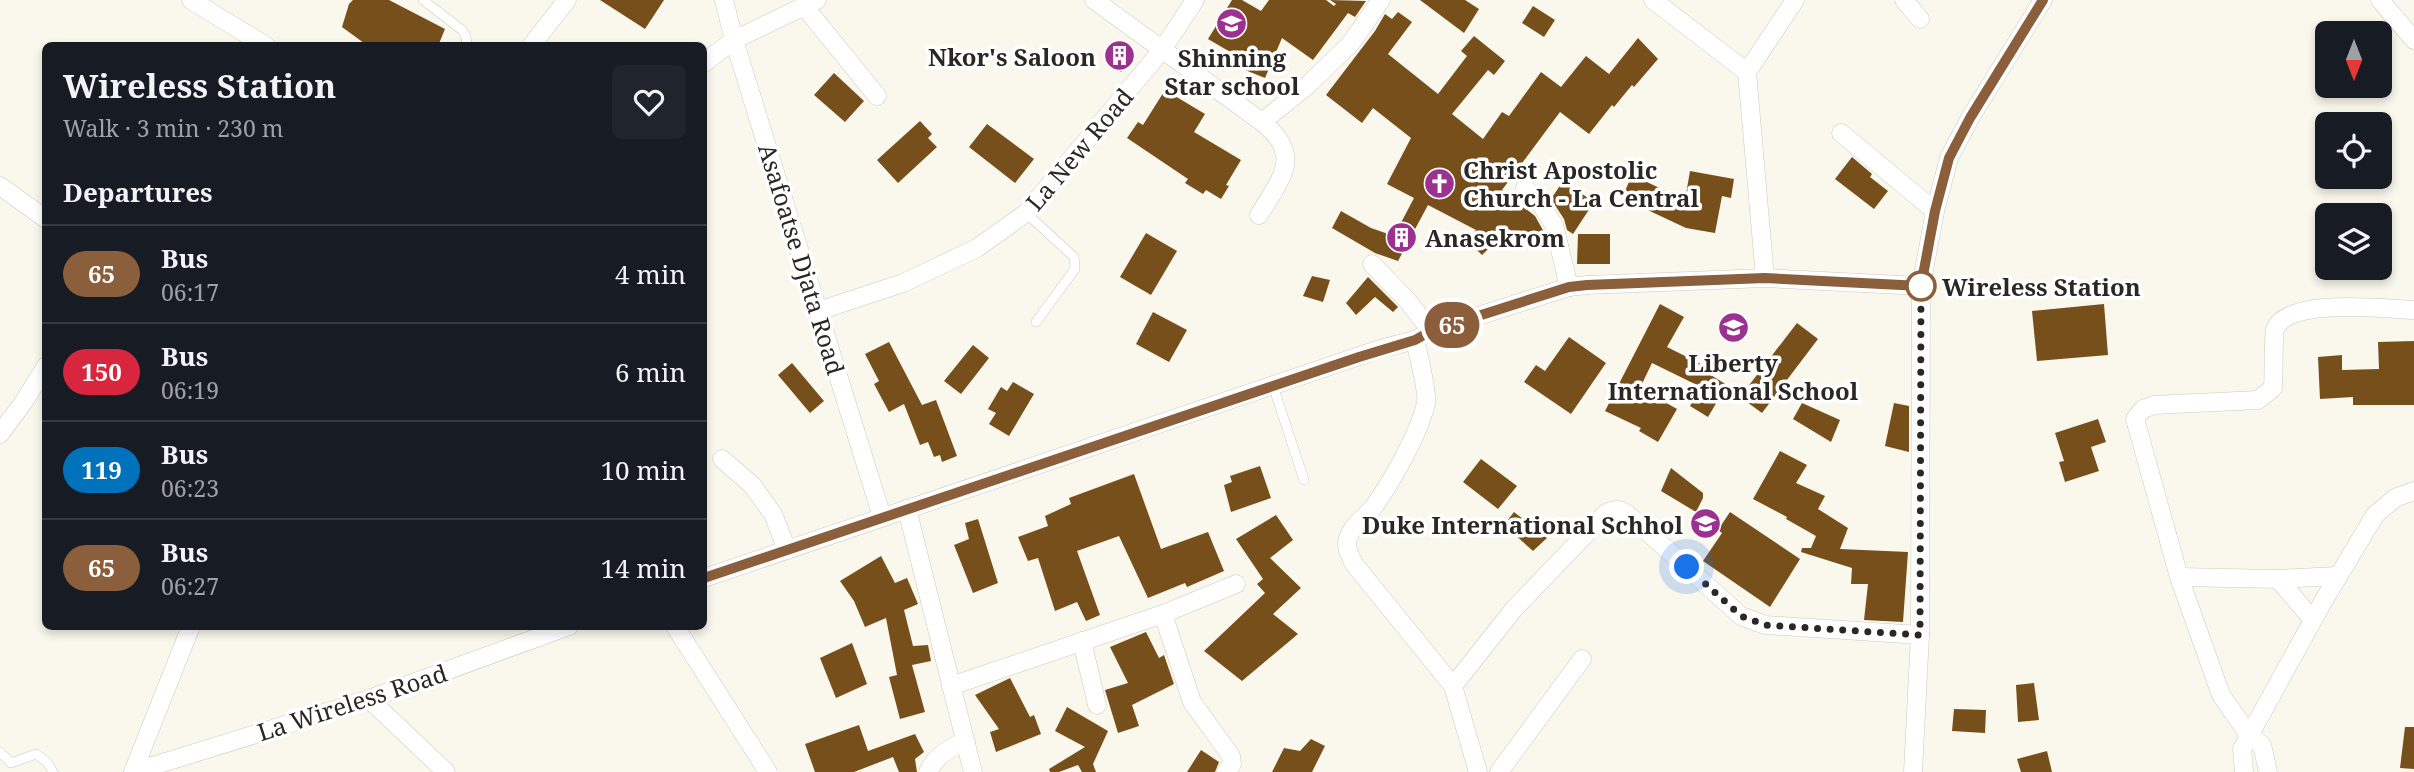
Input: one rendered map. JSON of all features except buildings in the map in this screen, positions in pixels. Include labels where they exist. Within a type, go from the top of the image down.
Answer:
[{"type":"street","points":[[191,0],[259,42]]},
{"type":"street","points":[[534,42],[567,0]]},
{"type":"street","name":"Asafoatse Djata Road","points":[[724,0],[734,40],[882,517]]},
{"type":"street","points":[[1094,0],[1275,133],[1284,147],[1286,170],[1259,215]]},
{"type":"street","name":"La New Road","points":[[818,311],[903,282],[977,248],[1026,213],[1162,50],[1195,0]]},
{"type":"street","points":[[1262,122],[1308,85],[1351,43],[1381,0]]},
{"type":"street","points":[[1653,0],[1747,72]]},
{"type":"street","points":[[1765,278],[1747,72],[1795,0]]},
{"type":"street","points":[[1904,0],[1920,19]]},
{"type":"street","points":[[1913,772],[1920,635],[1921,286],[1935,211],[1949,158],[1970,118],[2043,0]]},
{"type":"street","points":[[2380,0],[2414,40]]},
{"type":"street","points":[[707,61],[734,40],[811,3],[877,96]]},
{"type":"street","points":[[1841,133],[1935,211]]},
{"type":"street","points":[[0,186],[42,216]]},
{"type":"street","points":[[1525,188],[1542,206],[1554,225],[1569,287]]},
{"type":"street","points":[[1372,264],[1407,300],[1423,336],[1427,401],[1415,435],[1388,483],[1375,505],[1351,532],[1347,541],[1348,551],[1354,564],[1453,686],[1478,772]]},
{"type":"street","points":[[707,577],[1569,287],[1765,278],[1921,286]]},
{"type":"street","points":[[2269,772],[2262,745],[2249,735],[2221,695],[2179,576],[2135,419],[2143,409],[2154,405],[2258,400],[2273,388],[2274,331],[2282,318],[2301,311],[2322,308],[2414,310]]},
{"type":"street","points":[[0,434],[42,372]]},
{"type":"street","points":[[722,459],[752,485],[773,514],[787,550]]},
{"type":"street","points":[[2244,772],[2242,749],[2338,576],[2375,515],[2395,498],[2414,491]]},
{"type":"street","points":[[907,509],[973,772]]},
{"type":"street","points":[[1453,686],[1514,609],[1606,513],[1615,509],[1622,510],[1632,518],[1741,616],[1765,625],[1920,635]]},
{"type":"street","points":[[2179,576],[2278,579],[2338,576]]},
{"type":"street","points":[[2278,579],[2313,620]]},
{"type":"street","points":[[951,686],[1163,614],[1236,584]]},
{"type":"street","points":[[1163,614],[1192,702],[1231,756],[1232,764],[1226,772]]},
{"type":"street","points":[[133,772],[189,630]]},
{"type":"street","name":"La Wireless Road","points":[[133,772],[369,699],[558,630]]},
{"type":"street","points":[[678,630],[768,772]]},
{"type":"street","points":[[1082,641],[1097,705]]},
{"type":"street","points":[[1499,772],[1582,659]]},
{"type":"street","points":[[369,699],[442,771]]},
{"type":"street","points":[[928,772],[943,754],[966,742]]},
{"type":"lane","points":[[423,0],[462,30],[467,42]]},
{"type":"lane","points":[[1026,213],[1074,257],[1075,264],[1075,269],[1036,322]]},
{"type":"lane","points":[[1273,386],[1304,480]]},
{"type":"lane","points":[[0,752],[11,763],[36,754],[47,762],[53,772]]},
{"type":"bus line","name":"65","points":[[707,577],[1380,349],[1415,340],[1431,331],[1569,287],[1765,278],[1921,286],[1935,211],[1949,158],[1970,118],[2043,0]]},
{"type":"place","name":"Shinning Star school","points":[[1232,23]]},
{"type":"place","name":"Nkor's Saloon","points":[[1119,56]]},
{"type":"place","name":"Christ Apostolic Church - La Central","points":[[1440,183]]},
{"type":"place","name":"Anasekrom","points":[[1402,237]]},
{"type":"place","name":"Wireless Station","points":[[1921,286]]},
{"type":"place","name":"Liberty International School","points":[[1733,328]]},
{"type":"place","name":"Duke International Schhol","points":[[1706,524]]},
{"type":"route","points":[[1687,567],[1741,616],[1765,625],[1920,635],[1921,286]]}]
